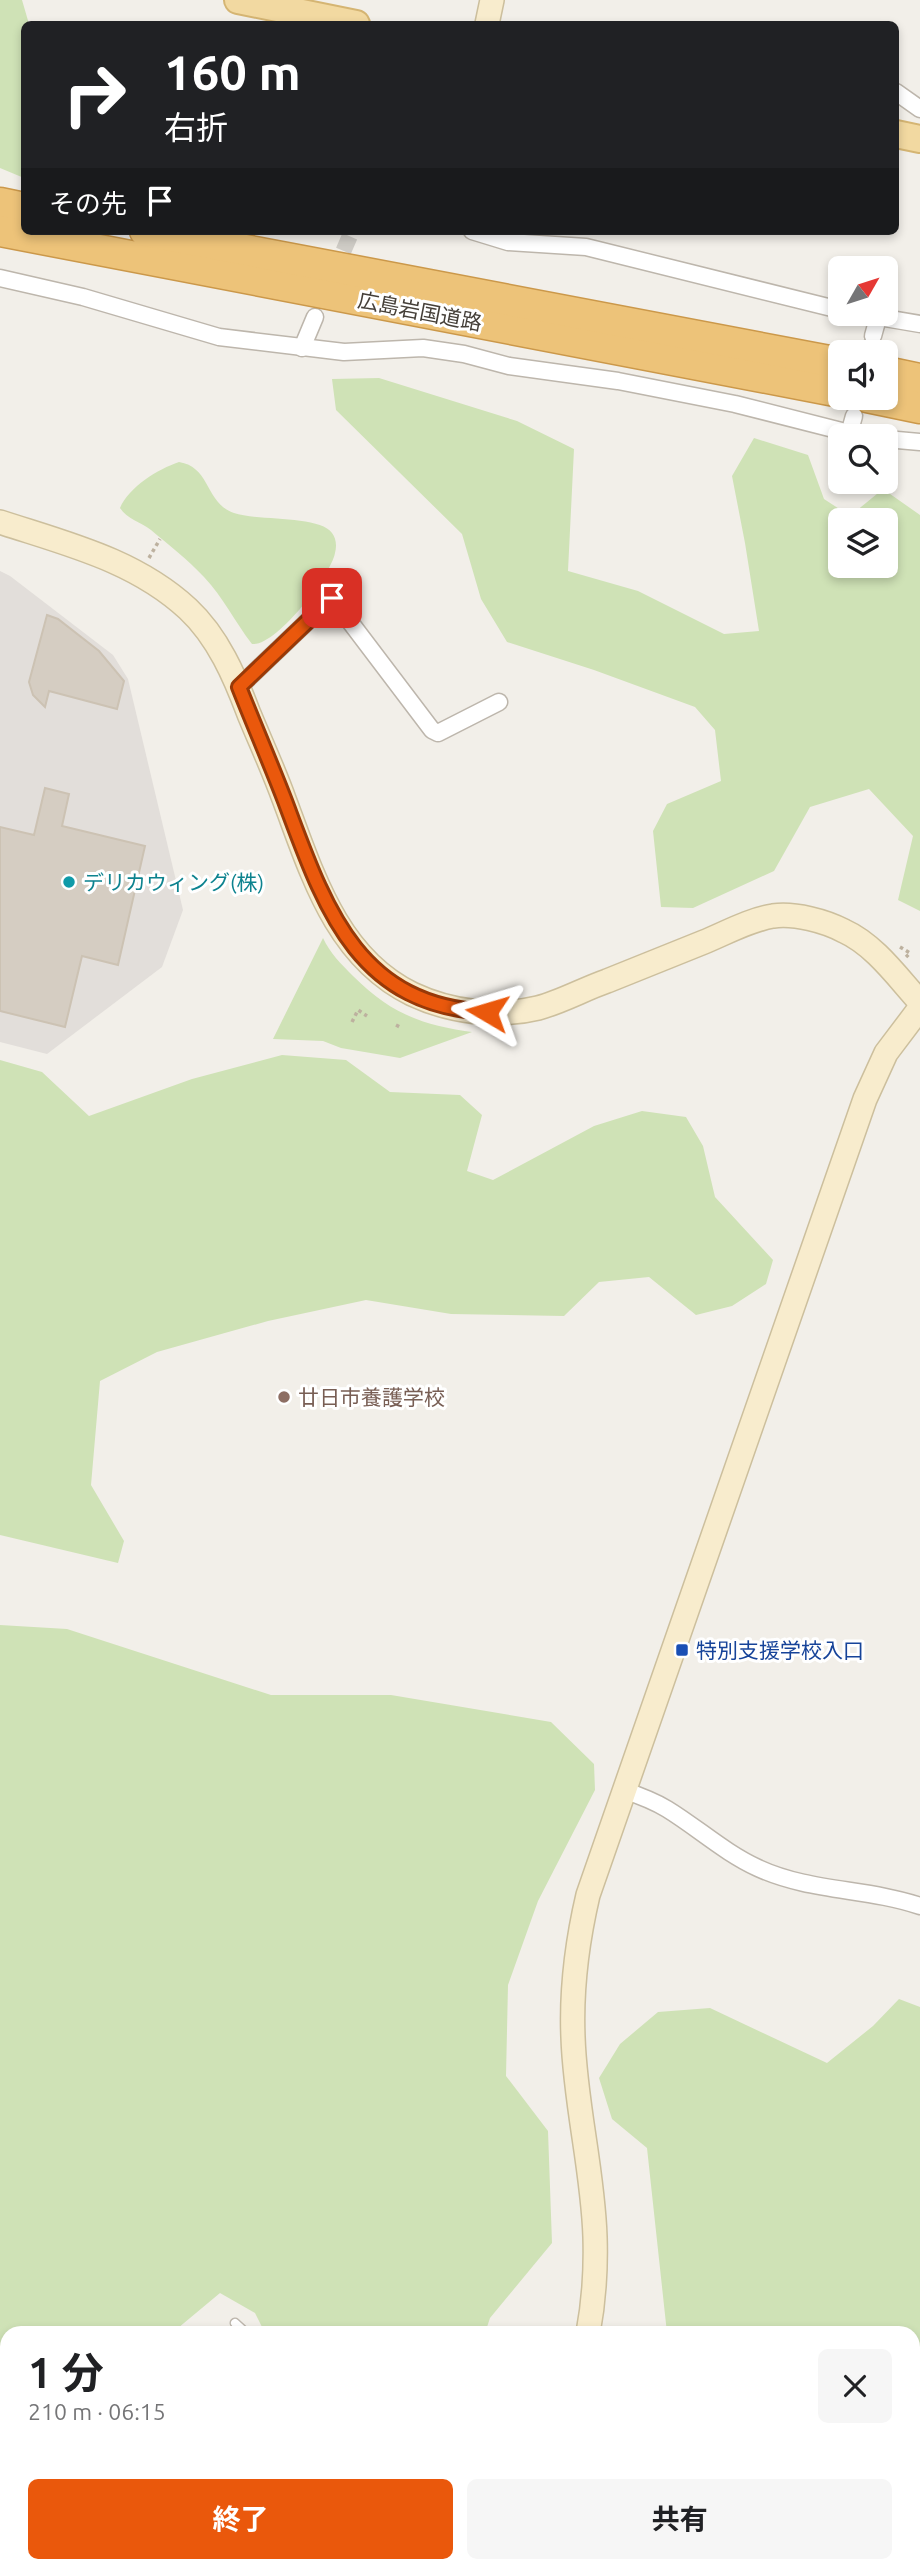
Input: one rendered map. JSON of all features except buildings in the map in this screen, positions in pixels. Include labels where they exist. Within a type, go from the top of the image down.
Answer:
[{"type":"highway","points":[[0,203],[21,207]]},
{"type":"highway","name":"広島岩国道路","points":[[0,231],[828,397]]},
{"type":"highway","name":"広島岩国道路","points":[[166,235],[828,361]]},
{"type":"highway","points":[[898,374],[920,379]]},
{"type":"highway","name":"広島岩国道路","points":[[898,406],[920,408]]},
{"type":"main road","points":[[238,0],[310,8],[347,21]]},
{"type":"main road","points":[[899,135],[920,139]]},
{"type":"street","points":[[488,21],[492,0]]},
{"type":"street","points":[[899,94],[920,109]]},
{"type":"street","points":[[485,235],[508,242],[586,247],[828,307]]},
{"type":"street","points":[[0,278],[83,297],[219,337],[344,352],[423,348],[464,354],[509,366],[618,381],[736,404],[828,428]]},
{"type":"street","points":[[302,348],[315,317]]},
{"type":"street","points":[[898,321],[920,324]]},
{"type":"street","points":[[873,336],[876,326]]},
{"type":"street","points":[[898,440],[920,442]]},
{"type":"street","points":[[0,522],[124,564],[158,585],[189,610],[206,630],[239,687],[318,888],[335,920],[354,948],[376,971],[403,989],[433,1004],[481,1012],[502,1013],[539,1008],[739,927],[774,916],[813,920],[846,931],[867,946],[920,1002]]},
{"type":"street","points":[[239,687],[332,598],[432,730],[438,733],[499,702]]},
{"type":"street","points":[[590,2326],[595,2274],[595,2236],[573,2039],[573,1991],[580,1930],[588,1895],[865,1099],[886,1053],[920,1007]]},
{"type":"street","points":[[623,1790],[666,1808],[738,1858],[769,1872],[819,1887],[889,1897],[920,1906]]},
{"type":"lane","points":[[235,2323],[238,2326]]},
{"type":"path","points":[[149,557],[160,539]]},
{"type":"path","points":[[140,555],[158,566]]},
{"type":"path","points":[[893,943],[909,953]]},
{"type":"path","points":[[352,1022],[358,1010],[367,1016]]},
{"type":"shaded area","points":[[0,571],[113,655],[128,679],[183,910],[162,967],[47,1054],[0,1042]]},
{"type":"green space","points":[[0,0],[22,0],[28,21],[21,21],[21,177],[0,168]]},
{"type":"green space","points":[[379,378],[517,421],[574,449],[568,571],[638,591],[724,634],[759,631],[732,476],[754,438],[808,455],[824,499],[838,508],[828,508],[828,578],[898,578],[898,508],[860,508],[877,494],[890,494],[920,515],[920,911],[898,900],[913,836],[869,789],[810,807],[774,871],[693,908],[661,907],[653,831],[667,804],[721,781],[715,730],[695,707],[507,642],[481,599],[462,534],[336,410],[332,379]]},
{"type":"green space","points":[[179,462],[197,471],[218,502],[234,513],[315,523],[325,527],[334,537],[336,550],[324,577],[288,622],[262,642],[252,644],[204,577],[151,530],[126,515],[120,508],[130,493],[145,480]]},
{"type":"green space","points":[[323,938],[332,953],[353,976],[393,1008],[437,1026],[472,1032],[400,1058],[341,1048],[323,1041],[273,1039]]},
{"type":"green space","points":[[282,1055],[346,1060],[390,1092],[460,1095],[482,1115],[467,1171],[493,1180],[594,1126],[642,1111],[686,1117],[703,1146],[715,1197],[773,1260],[766,1284],[732,1306],[696,1315],[649,1277],[599,1282],[564,1316],[451,1314],[366,1300],[268,1321],[157,1352],[100,1381],[91,1485],[124,1541],[118,1563],[0,1535],[0,1060],[42,1072],[89,1116],[192,1079]]},
{"type":"green space","points":[[0,1625],[67,1629],[271,1695],[391,1695],[551,1722],[594,1764],[595,1790],[538,1901],[508,1985],[506,2076],[548,2131],[552,2243],[490,2318],[487,2326],[262,2326],[255,2313],[220,2293],[180,2326],[0,2326]]},
{"type":"green space","points":[[899,1999],[920,2007],[920,2326],[666,2326],[647,2148],[612,2119],[599,2078],[620,2044],[658,2012],[710,2008],[827,2063],[873,2026]]},
{"type":"tunnel","points":[[334,273],[350,235]]},
{"type":"tunnel","points":[[872,340],[873,336]]},
{"type":"place","name":"デリカウィング(株)","points":[[69,882]]},
{"type":"place","name":"廿日市養護学校","points":[[284,1397]]},
{"type":"place","name":"特別支援学校入口","points":[[682,1650]]},
{"type":"route","points":[[332,598],[239,687],[318,888],[354,948],[376,971],[433,1004],[487,1012]]}]
